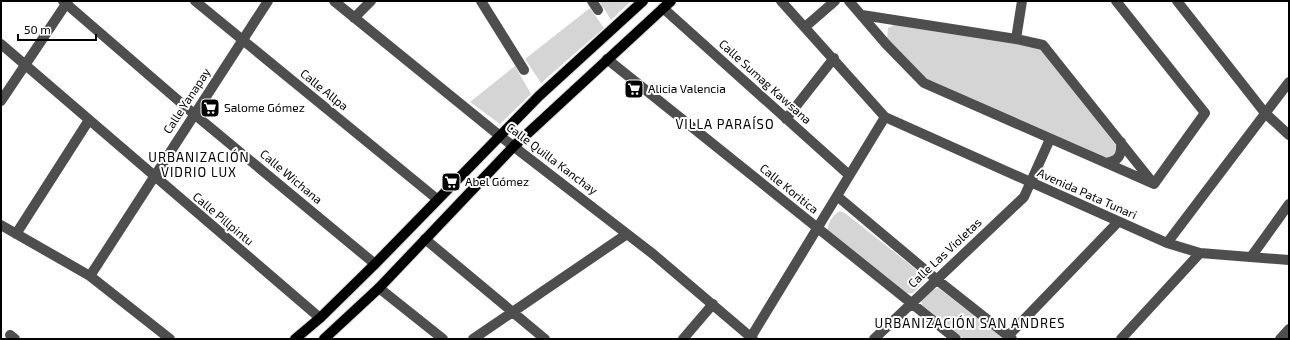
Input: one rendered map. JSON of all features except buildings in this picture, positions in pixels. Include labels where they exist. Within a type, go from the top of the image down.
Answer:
[{"type":"main road","points":[[295,339],[320,318],[375,264],[539,96],[643,1]]},
{"type":"main road","points":[[324,339],[379,288],[514,146],[671,1]]},
{"type":"street","name":"Calle Allpa","points":[[195,1],[437,199]]},
{"type":"street","name":"Calle Yanapay","points":[[90,276],[241,40],[268,1]]},
{"type":"street","name":"Calle Quilla Kanchay","points":[[334,1],[500,136],[627,234],[752,338]]},
{"type":"street","points":[[481,1],[524,70]]},
{"type":"street","points":[[592,1],[598,10]]},
{"type":"street","points":[[752,338],[885,117],[834,58],[781,1]]},
{"type":"street","points":[[805,27],[835,1]]},
{"type":"street","points":[[849,1],[886,44],[924,83],[1154,184]]},
{"type":"street","points":[[1016,39],[1022,1]]},
{"type":"street","points":[[1116,1],[1205,113],[1154,184]]},
{"type":"street","points":[[1178,1],[1265,113],[1289,134]]},
{"type":"street","points":[[1,101],[66,2]]},
{"type":"street","name":"Calle Wichana","points":[[66,2],[194,114],[375,264]]},
{"type":"street","points":[[354,18],[369,2]]},
{"type":"street","name":"Calle Sumag Kawsana","points":[[663,8],[850,175]]},
{"type":"street","points":[[862,15],[1016,39],[1043,45],[1154,184]]},
{"type":"street","name":"Calle Pillpintu","points":[[1,44],[154,177],[320,318]]},
{"type":"street","points":[[786,119],[834,58]]},
{"type":"street","name":"Calle Koritica","points":[[607,59],[956,339]]},
{"type":"street","points":[[1167,243],[1289,82]]},
{"type":"street","name":"Avenida Pata Tunari","points":[[885,117],[1031,184],[1167,243],[1200,253],[1289,260]]},
{"type":"street","points":[[16,234],[89,120]]},
{"type":"street","name":"Calle Las Violetas","points":[[874,339],[910,303],[1024,197],[1050,139]]},
{"type":"street","points":[[1106,164],[1119,159],[1121,142]]},
{"type":"street","points":[[837,196],[936,279],[1010,337],[1118,222]]},
{"type":"street","points":[[1251,257],[1289,204]]},
{"type":"street","points":[[1,226],[90,276],[170,339]]},
{"type":"street","points":[[473,339],[627,234]]},
{"type":"street","points":[[425,238],[545,339]]},
{"type":"street","points":[[1121,339],[1200,253]]},
{"type":"street","points":[[379,288],[443,339]]},
{"type":"street","points":[[683,339],[713,304]]},
{"type":"street","points":[[1280,339],[1289,330]]},
{"type":"shaded area","points":[[599,1],[631,1],[611,20]]},
{"type":"shaded area","points":[[590,8],[604,28],[541,83],[525,59]]},
{"type":"shaded area","points":[[896,24],[1041,48],[1119,149],[1118,154],[1108,160],[928,80],[887,39],[888,28]]},
{"type":"shaded area","points":[[515,66],[531,94],[500,124],[470,102]]},
{"type":"shaded area","points":[[840,211],[845,213],[922,274],[924,282],[913,293],[907,293],[828,230],[831,219]]},
{"type":"shaded area","points":[[939,288],[1004,339],[964,339],[922,305],[921,300],[933,289]]},
{"type":"place","name":"Alicia Valencia","points":[[634,89]]},
{"type":"place","name":"Salome Gómez","points":[[210,108]]},
{"type":"place","name":"Abel Gómez","points":[[451,182]]},
{"type":"district","name":"VILLA PARAÍSO","points":[[725,124]]},
{"type":"district","name":"URBANIZACIÓN VIDRIO LUX","points":[[199,164]]},
{"type":"district","name":"URBANIZACIÓN SAN ANDRES","points":[[970,323]]}]
